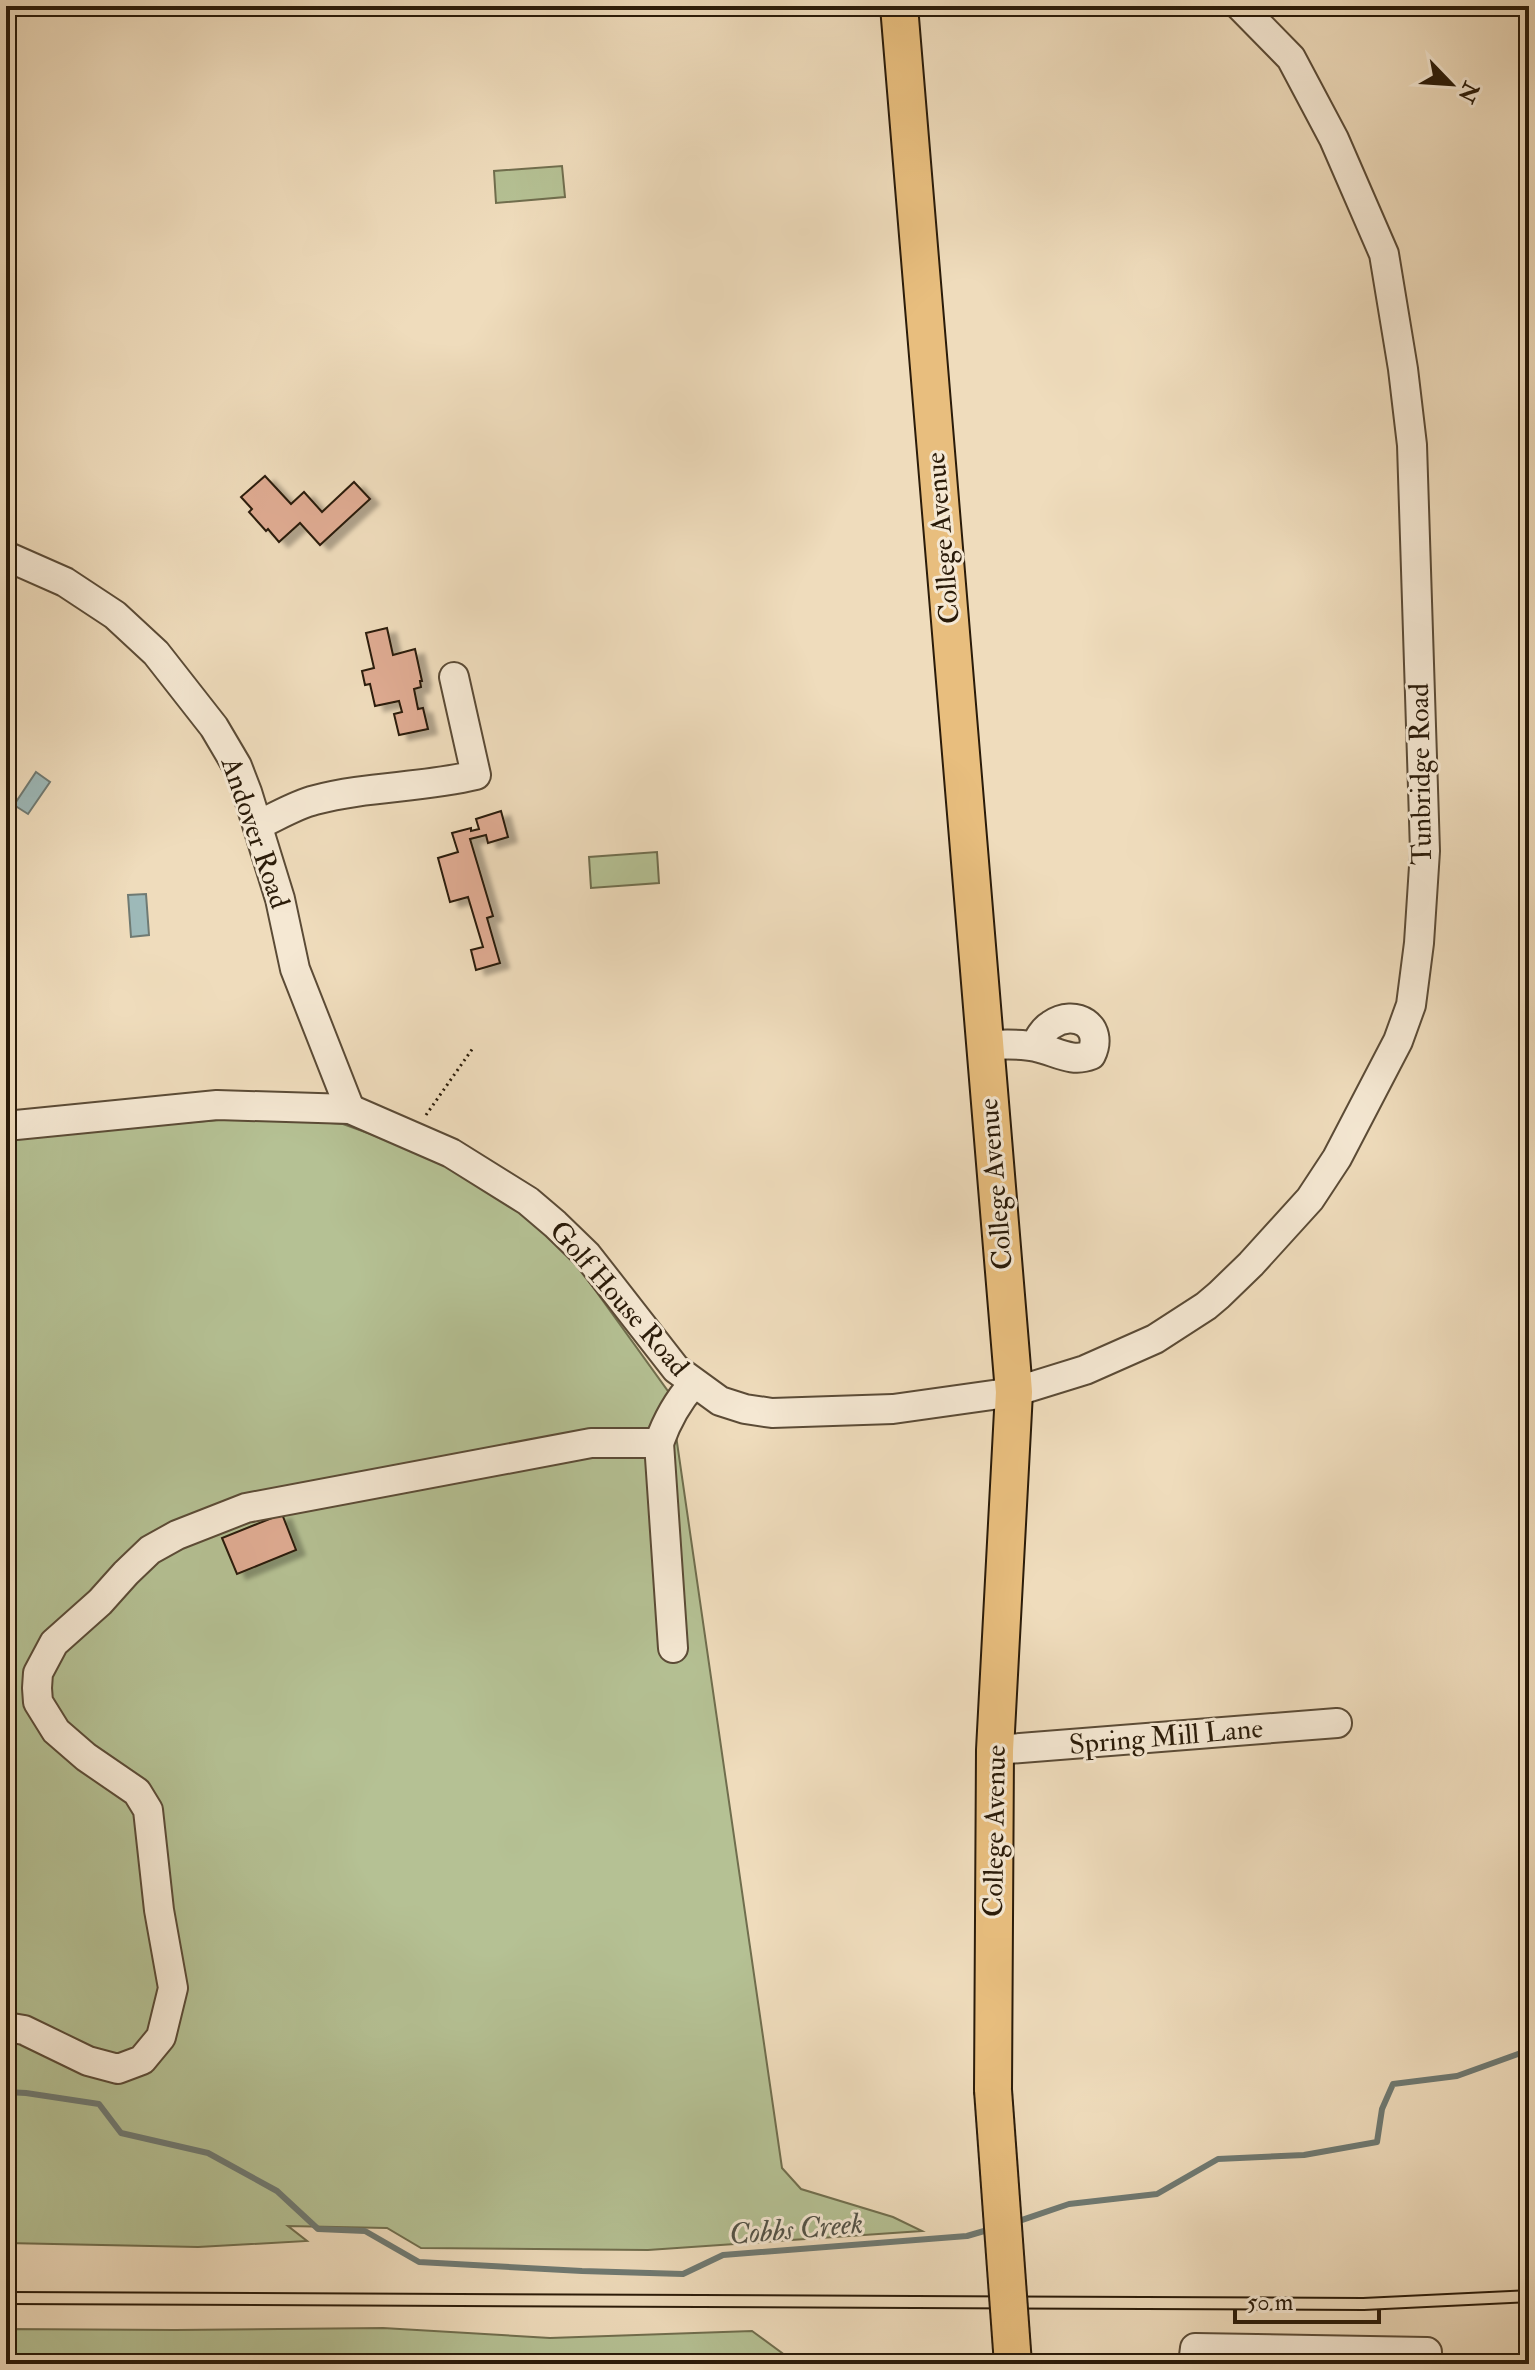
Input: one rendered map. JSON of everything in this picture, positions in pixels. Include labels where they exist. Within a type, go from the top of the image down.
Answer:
[{"type":"main road","name":"College Avenue","points":[[899,6],[1014,1392],[995,1750],[993,2090],[1013,2364]]},
{"type":"street","name":"Tunbridge Road","points":[[1014,1392],[1085,1370],[1155,1339],[1206,1306],[1251,1264],[1310,1199],[1330,1168],[1369,1100],[1398,1041],[1411,1005],[1425,851],[1412,445],[1384,254],[1334,139],[1291,58],[1240,6]]},
{"type":"street","name":"Andover Road","points":[[6,556],[53,576],[115,615],[156,653],[214,727],[237,766],[280,899],[295,969],[350,1109]]},
{"type":"street","points":[[258,825],[313,800],[442,783],[476,775],[454,677]]},
{"type":"street","points":[[985,1045],[1035,1046]]},
{"type":"street","name":"Golf House Road","points":[[6,1126],[217,1105],[350,1109],[451,1153],[528,1201],[587,1255],[676,1369],[720,1401],[745,1409],[788,1414],[893,1409],[1014,1392]]},
{"type":"street","points":[[673,1648],[659,1443],[678,1401],[693,1384]]},
{"type":"street","points":[[6,2027],[24,2030],[88,2061],[118,2069],[142,2060],[161,2037],[173,1988],[159,1910],[148,1810],[137,1792],[86,1757],[56,1731],[38,1702],[37,1688],[38,1673],[54,1643],[100,1602],[150,1550],[177,1535],[246,1508],[591,1443],[659,1443]]},
{"type":"street","name":"Spring Mill Lane","points":[[995,1750],[1337,1723]]},
{"type":"street","points":[[1193,2364],[1195,2348],[1250,2356],[1427,2352],[1427,2364]]},
{"type":"path","points":[[412,1135],[473,1048]]},
{"type":"green space","points":[[562,166],[565,197],[496,203],[494,171]]},
{"type":"green space","points":[[657,852],[659,883],[591,888],[589,857]]},
{"type":"green space","points":[[257,1117],[343,1124],[448,1162],[518,1210],[575,1262],[670,1394],[782,2168],[801,2189],[893,2217],[922,2231],[648,2250],[421,2248],[387,2228],[288,2226],[307,2241],[198,2247],[6,2243],[6,1137]]},
{"type":"green space","points":[[383,2328],[550,2338],[752,2331],[797,2364],[6,2364],[6,2329]]},
{"type":"water","points":[[36,772],[50,782],[28,814],[14,805]]},
{"type":"water","points":[[146,894],[149,935],[131,937],[128,895]]},
{"type":"building","points":[[265,476],[291,504],[304,492],[322,512],[354,482],[370,499],[320,545],[300,523],[279,542],[249,512],[252,509],[241,497]]},
{"type":"building","points":[[387,628],[393,655],[415,649],[422,681],[421,687],[414,689],[418,709],[423,708],[428,729],[399,735],[394,714],[402,712],[399,701],[375,706],[370,684],[365,685],[362,671],[374,668],[366,633]]},
{"type":"building","points":[[501,811],[508,837],[488,843],[486,835],[470,839],[493,916],[487,918],[500,963],[476,970],[471,950],[483,947],[468,897],[450,902],[438,858],[458,852],[452,833],[479,829],[476,819]]},
{"type":"building","points":[[282,1514],[296,1550],[237,1574],[222,1538]]},
{"type":"waterway","name":"Cobbs Creek","points":[[1013,2223],[1069,2204],[1157,2194],[1218,2159],[1304,2155],[1377,2142],[1382,2109],[1393,2084],[1457,2076],[1529,2050]]},
{"type":"waterway","name":"Cobbs Creek","points":[[6,2092],[99,2104],[121,2133],[208,2153],[277,2191],[318,2229],[365,2231],[419,2262],[683,2274],[723,2255],[967,2236],[991,2229]]},
{"type":"tram line","points":[[6,2292],[1363,2298],[1529,2290]]},
{"type":"tram line","points":[[6,2304],[1364,2310],[1529,2302]]}]
